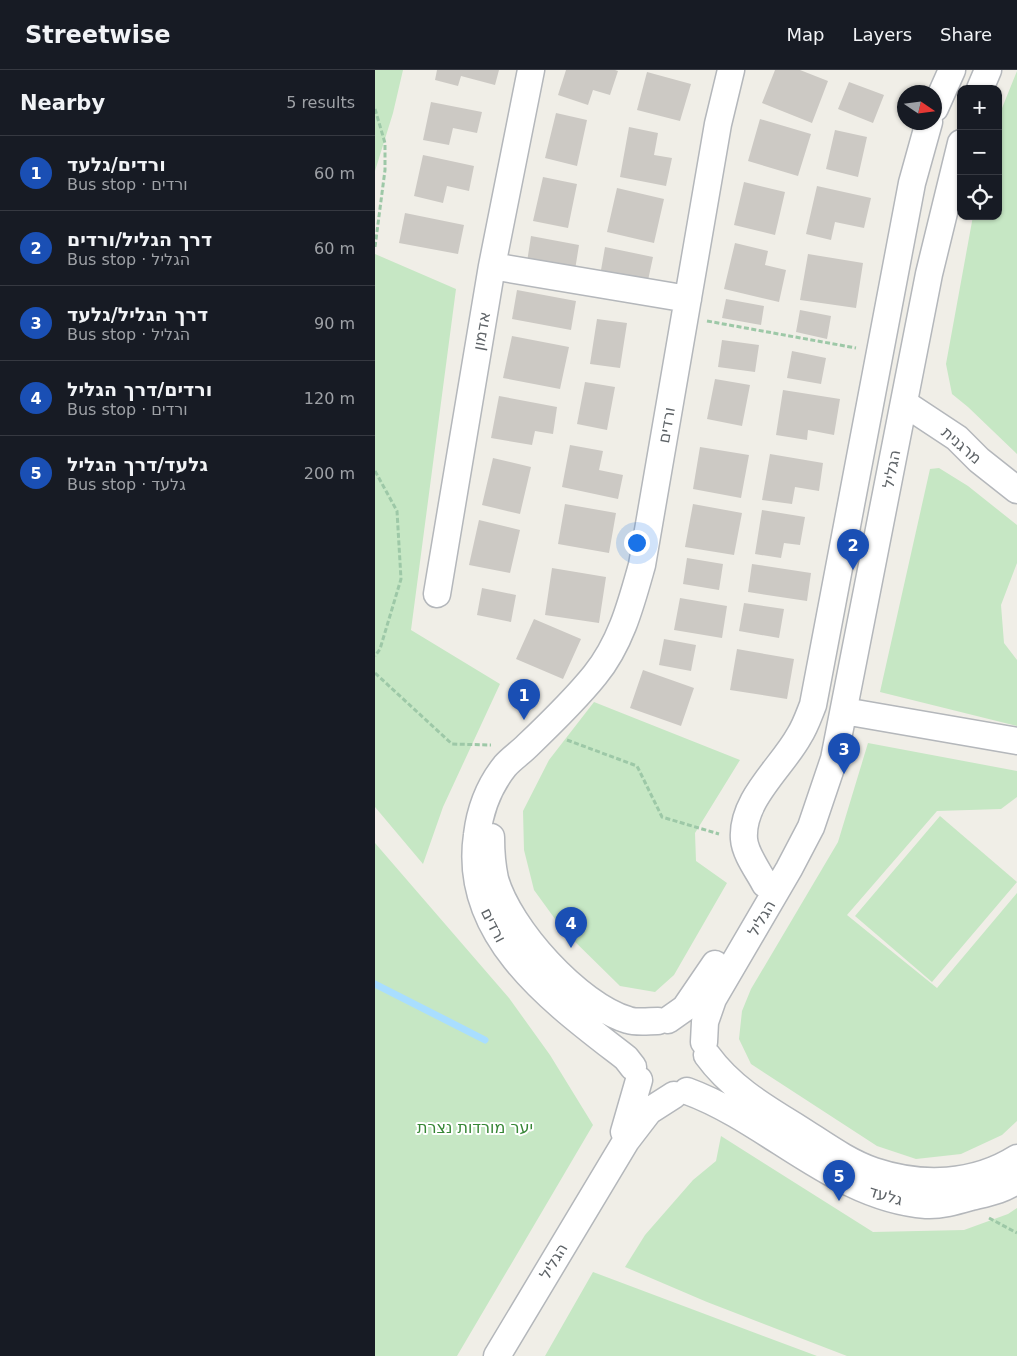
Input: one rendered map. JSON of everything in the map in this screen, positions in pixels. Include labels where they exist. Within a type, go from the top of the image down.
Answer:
[{"type":"street","name":"אדמון","points":[[437,594],[492,266],[531,70]]},
{"type":"street","name":"ורדים","points":[[636,1074],[626,1058],[555,1001],[528,974],[507,949],[491,924],[479,895],[474,850],[488,792],[505,766],[528,746],[595,674],[615,644],[629,611],[642,565],[718,124],[731,70]]},
{"type":"street","points":[[942,91],[951,70]]},
{"type":"street","points":[[982,85],[988,70]]},
{"type":"street","points":[[765,884],[744,841],[745,825],[754,802],[769,777],[799,737],[813,705],[912,183],[927,130]]},
{"type":"street","name":"הגליל","points":[[706,1048],[705,1022],[713,999],[789,869],[811,827],[834,759],[939,226],[957,158]]},
{"type":"street","points":[[492,266],[686,308]]},
{"type":"street","name":"מרגנית","points":[[904,403],[957,438],[979,460],[1017,490]]},
{"type":"street","points":[[844,711],[1017,741]]},
{"type":"street","name":"ורדים","points":[[528,746],[495,802],[491,829],[491,857],[496,880],[507,907],[545,958],[590,1000],[607,1011],[630,1021],[663,1020]]},
{"type":"street","name":"הגליל","points":[[663,1020],[678,1014],[694,996],[823,795]]},
{"type":"street","points":[[663,1020],[684,1022],[697,1031],[706,1048],[706,1068],[699,1080],[680,1093],[661,1094],[649,1089],[636,1074],[632,1054],[635,1041],[647,1027],[663,1020]]},
{"type":"street","name":"גלעד","points":[[706,1048],[720,1072],[757,1103],[848,1159],[873,1171],[923,1181],[952,1181],[981,1176],[1017,1158]]},
{"type":"street","name":"הגליל","points":[[609,1167],[630,1117],[636,1074]]},
{"type":"street","name":"הגליל","points":[[497,1356],[609,1167],[649,1111],[680,1093]]},
{"type":"street","name":"גלעד","points":[[680,1093],[721,1104],[833,1174],[865,1190],[892,1199],[927,1206],[984,1194],[1010,1185],[1017,1180]]},
{"type":"path","points":[[375,109],[385,143],[385,170],[375,247]]},
{"type":"path","points":[[686,308],[880,352]]},
{"type":"path","points":[[375,471],[397,511],[401,579],[380,649],[375,656]]},
{"type":"path","points":[[375,673],[452,744],[528,746]]},
{"type":"path","points":[[565,740],[637,766],[662,817],[744,841]]},
{"type":"green space","points":[[375,70],[403,70],[393,113],[375,171]]},
{"type":"green space","points":[[1017,71],[1017,454],[952,394],[946,364],[972,220],[1002,220],[1002,108]]},
{"type":"green space","points":[[375,254],[456,289],[411,630],[500,684],[443,807],[423,864],[375,807]]},
{"type":"green space","points":[[939,468],[968,486],[1017,525],[1017,563],[1001,605],[1004,643],[1017,660],[1017,726],[880,692],[930,469]]},
{"type":"green space","points":[[594,702],[740,760],[695,833],[696,861],[727,883],[674,975],[655,992],[620,986],[563,930],[534,890],[524,850],[523,811],[549,760]]},
{"type":"green space","points":[[868,743],[1017,771],[1017,797],[1001,809],[937,811],[847,915],[937,988],[1017,893],[1017,1121],[1002,1135],[961,1154],[916,1159],[877,1146],[751,1064],[739,1039],[742,1011],[751,989],[838,842]]},
{"type":"green space","points":[[940,816],[1017,882],[932,982],[855,916]]},
{"type":"green space","name":"יער מורדות נצרת","points":[[375,843],[509,998],[550,1055],[593,1125],[457,1356],[375,1356]]},
{"type":"green space","points":[[721,1136],[873,1232],[964,1230],[1008,1214],[1017,1208],[1017,1356],[847,1356],[707,1302],[625,1267],[645,1235],[693,1180],[716,1161]]},
{"type":"green space","points":[[593,1272],[817,1356],[545,1356]]},
{"type":"building","points":[[437,70],[499,70],[495,85],[461,76],[458,86],[435,80]]},
{"type":"building","points":[[566,70],[618,71],[610,95],[593,90],[588,105],[558,95]]},
{"type":"building","points":[[775,70],[800,70],[828,81],[812,123],[762,103]]},
{"type":"building","points":[[647,72],[691,84],[680,121],[637,110]]},
{"type":"building","points":[[849,82],[884,95],[873,123],[838,109]]},
{"type":"building","points":[[431,102],[482,112],[477,133],[453,128],[449,145],[423,140]]},
{"type":"building","points":[[556,113],[587,120],[577,166],[545,158]]},
{"type":"building","points":[[760,119],[811,134],[798,176],[748,161]]},
{"type":"building","points":[[629,127],[658,133],[654,155],[672,158],[666,186],[620,177]]},
{"type":"building","points":[[835,130],[867,137],[858,177],[826,169]]},
{"type":"building","points":[[423,155],[474,166],[469,191],[447,186],[443,203],[414,196]]},
{"type":"building","points":[[543,177],[577,184],[568,228],[533,221]]},
{"type":"building","points":[[744,182],[785,192],[775,235],[734,225]]},
{"type":"building","points":[[817,186],[871,198],[864,228],[835,222],[831,240],[806,234]]},
{"type":"building","points":[[617,188],[664,199],[654,243],[607,232]]},
{"type":"building","points":[[405,213],[464,225],[458,254],[399,243]]},
{"type":"building","points":[[531,236],[579,245],[575,270],[527,262]]},
{"type":"building","points":[[735,243],[768,251],[765,265],[786,270],[779,302],[724,289]]},
{"type":"building","points":[[605,247],[653,257],[647,285],[600,276]]},
{"type":"building","points":[[808,254],[863,263],[856,308],[800,300]]},
{"type":"building","points":[[517,290],[576,301],[571,330],[512,319]]},
{"type":"building","points":[[726,299],[764,306],[761,325],[722,318]]},
{"type":"building","points":[[800,310],[831,316],[827,339],[796,332]]},
{"type":"building","points":[[597,319],[627,323],[620,368],[590,364]]},
{"type":"building","points":[[512,336],[569,347],[560,389],[503,378]]},
{"type":"building","points":[[722,340],[759,345],[755,372],[718,367]]},
{"type":"building","points":[[792,351],[826,358],[821,384],[787,378]]},
{"type":"building","points":[[715,379],[750,385],[742,426],[707,419]]},
{"type":"building","points":[[585,382],[615,387],[607,430],[577,424]]},
{"type":"building","points":[[783,390],[840,399],[834,435],[808,430],[807,440],[776,435]]},
{"type":"building","points":[[499,396],[557,407],[553,434],[535,431],[532,445],[491,438]]},
{"type":"building","points":[[570,445],[603,451],[599,470],[623,475],[618,499],[562,487]]},
{"type":"building","points":[[700,447],[749,455],[741,498],[693,489]]},
{"type":"building","points":[[770,454],[823,463],[819,491],[795,487],[792,504],[762,500]]},
{"type":"building","points":[[493,458],[531,467],[520,514],[482,505]]},
{"type":"building","points":[[565,504],[616,513],[609,553],[558,544]]},
{"type":"building","points":[[693,504],[742,513],[734,555],[685,547]]},
{"type":"building","points":[[762,510],[805,517],[800,545],[784,543],[781,558],[755,554]]},
{"type":"building","points":[[479,520],[520,530],[510,573],[469,565]]},
{"type":"building","points":[[687,558],[723,564],[719,590],[683,584]]},
{"type":"building","points":[[752,564],[811,573],[807,601],[748,592]]},
{"type":"building","points":[[552,568],[606,577],[599,623],[545,615]]},
{"type":"building","points":[[482,588],[516,595],[511,622],[477,615]]},
{"type":"building","points":[[680,598],[727,606],[722,638],[674,630]]},
{"type":"building","points":[[744,603],[784,609],[779,638],[739,631]]},
{"type":"building","points":[[534,619],[581,639],[563,679],[516,659]]},
{"type":"building","points":[[664,639],[696,645],[691,671],[659,665]]},
{"type":"building","points":[[737,649],[794,659],[787,699],[730,690]]},
{"type":"building","points":[[643,670],[694,688],[681,726],[630,708]]},
{"type":"waterway","points":[[375,984],[485,1040]]},
{"type":"place","name":"דרך הגליל/ורדים","points":[[853,570]]},
{"type":"place","name":"ורדים/גלעד","points":[[524,720]]},
{"type":"place","name":"דרך הגליל/גלעד","points":[[844,774]]},
{"type":"place","name":"ורדים/דרך הגליל","points":[[571,948]]},
{"type":"place","name":"גלעד/דרך הגליל","points":[[839,1201]]}]
